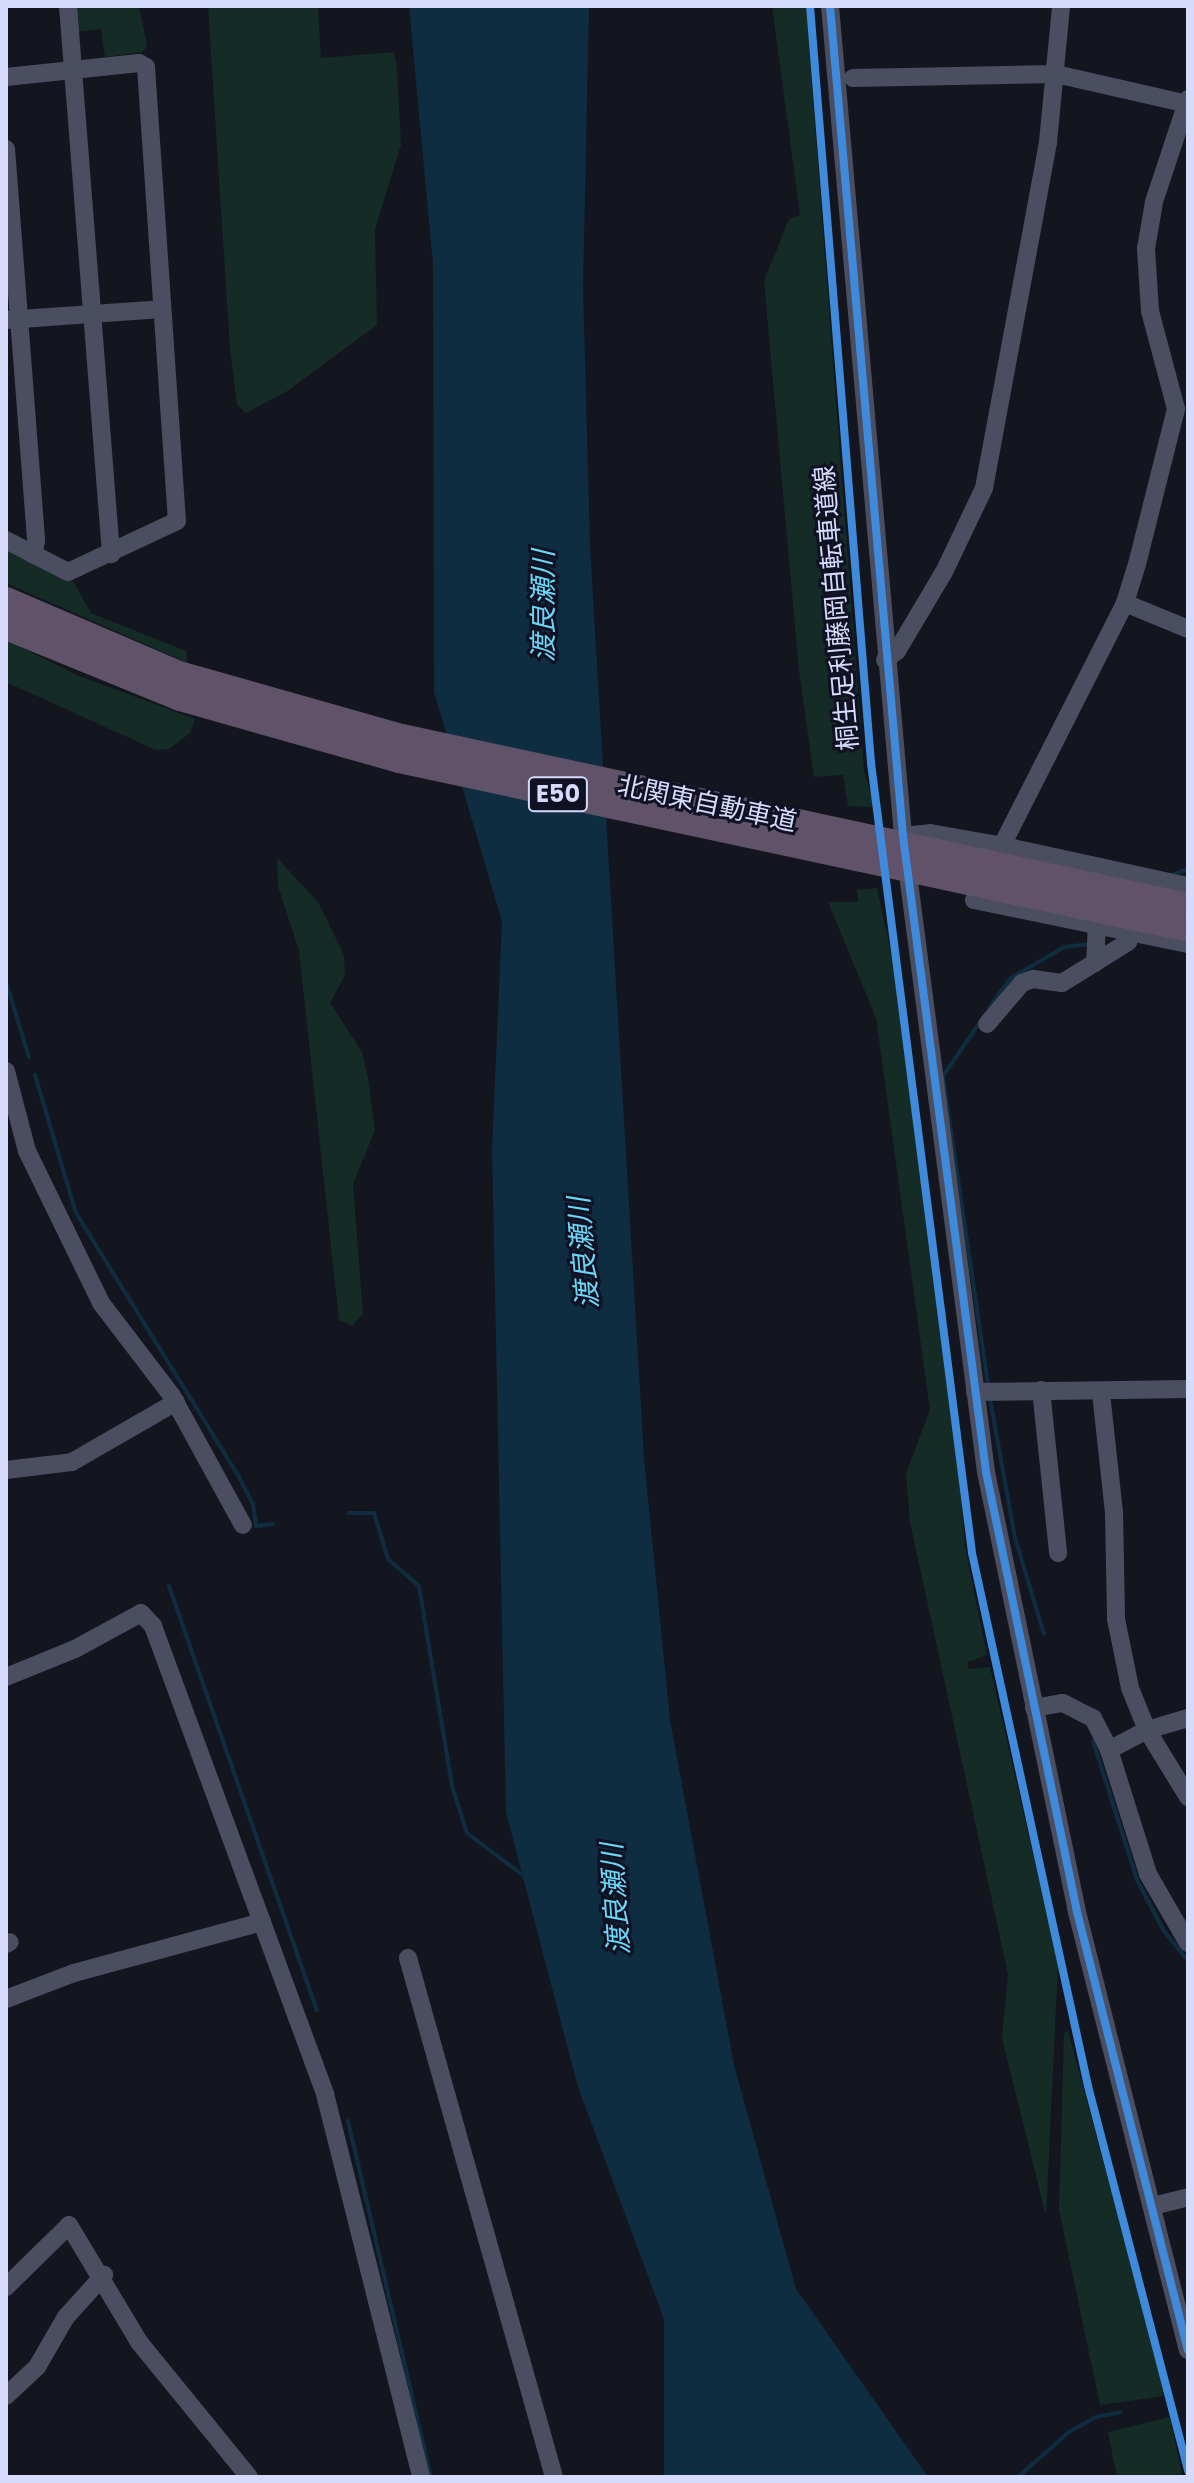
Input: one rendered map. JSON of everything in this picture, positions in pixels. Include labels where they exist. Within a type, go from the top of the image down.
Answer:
[{"type":"highway","name":"北関東自動車道","points":[[6,600],[179,686],[1188,906]]},
{"type":"highway","name":"北関東自動車道","points":[[6,627],[399,760],[1188,929]]},
{"type":"street","points":[[68,6],[89,314],[111,554]]},
{"type":"street","points":[[830,6],[885,660],[903,836],[975,1392],[1000,1550],[1079,1922],[1188,2350]]},
{"type":"street","points":[[885,660],[897,651],[944,572],[984,488],[1056,74],[1061,6]]},
{"type":"street","points":[[6,77],[139,63],[146,67],[177,521],[68,572],[6,540]]},
{"type":"street","points":[[853,78],[1056,74],[1187,102],[1154,202],[1146,249],[1150,311],[1180,384],[1125,603],[1049,744],[1004,846],[974,900],[1188,944]]},
{"type":"street","points":[[6,149],[12,319],[36,541],[33,555]]},
{"type":"street","points":[[12,319],[162,309]]},
{"type":"street","points":[[1125,603],[1188,629]]},
{"type":"street","points":[[903,836],[930,833],[1188,886]]},
{"type":"street","points":[[1095,963],[1097,925]]},
{"type":"street","points":[[987,1024],[1022,983],[1033,979],[1056,985],[1128,942]]},
{"type":"street","points":[[6,1071],[27,1151],[101,1303],[176,1402],[243,1525]]},
{"type":"street","points":[[975,1392],[1041,1390],[1101,1393],[1188,1389]]},
{"type":"street","points":[[1041,1390],[1058,1553]]},
{"type":"street","points":[[1101,1393],[1114,1512],[1116,1619],[1130,1688],[1147,1730],[1188,1797]]},
{"type":"street","points":[[6,1470],[72,1462],[176,1402]]},
{"type":"street","points":[[6,1677],[75,1649],[141,1613],[149,1620],[262,1922],[346,2163],[421,2477]]},
{"type":"street","points":[[1034,1708],[1063,1703],[1080,1707],[1093,1718],[1109,1750],[1148,1874],[1188,1943]]},
{"type":"street","points":[[1109,1750],[1147,1730],[1188,1718]]},
{"type":"street","points":[[6,1999],[74,1973],[262,1922]]},
{"type":"street","points":[[408,1958],[554,2477]]},
{"type":"street","points":[[1153,2206],[1188,2197]]},
{"type":"street","points":[[6,2287],[69,2225],[104,2275],[139,2342],[249,2477]]},
{"type":"street","points":[[6,2396],[37,2367],[66,2317],[104,2275]]},
{"type":"green space","points":[[74,6],[139,6],[147,46],[142,52],[105,57],[101,29],[76,32]]},
{"type":"green space","points":[[208,6],[318,6],[321,58],[394,52],[397,69],[401,145],[375,229],[377,325],[286,392],[246,413],[237,404],[230,350]]},
{"type":"green space","points":[[772,6],[806,6],[864,771],[875,807],[848,806],[843,775],[814,777],[799,671],[764,281],[789,219],[800,215]]},
{"type":"green space","points":[[6,545],[74,583],[91,613],[186,651],[188,663],[6,583]]},
{"type":"green space","points":[[6,640],[79,676],[195,719],[190,733],[169,749],[156,750],[6,682]]},
{"type":"green space","points":[[277,858],[318,902],[344,955],[345,975],[330,1003],[362,1052],[368,1078],[375,1130],[353,1184],[363,1314],[352,1326],[339,1320],[299,951],[278,886]]},
{"type":"green space","points":[[877,888],[894,968],[953,1407],[965,1547],[987,1655],[968,1662],[968,1669],[990,1667],[1058,1964],[1046,2216],[1002,2038],[1008,1974],[910,1522],[906,1473],[930,1410],[876,1018],[828,902],[858,902],[857,890]]},
{"type":"green space","points":[[1068,2031],[1164,2396],[1100,2405],[1059,2210],[1064,2033]]},
{"type":"green space","points":[[1170,2417],[1182,2477],[1117,2477],[1108,2432]]},
{"type":"water","name":"渡良瀬川","points":[[409,6],[589,6],[583,286],[590,547],[644,1458],[670,1720],[734,2065],[796,2289],[928,2477],[664,2477],[664,2319],[578,2087],[506,1812],[492,1149],[502,921],[434,692],[433,264]]},
{"type":"waterway","points":[[1172,875],[1188,869]]},
{"type":"waterway","points":[[989,1008],[1011,978],[1064,947],[1092,944]]},
{"type":"waterway","points":[[6,982],[29,1057]]},
{"type":"waterway","points":[[980,1022],[943,1076],[988,1386]]},
{"type":"waterway","points":[[35,1075],[76,1213],[238,1475],[253,1504],[256,1526],[273,1524]]},
{"type":"waterway","points":[[990,1399],[1015,1538],[1044,1634]]},
{"type":"waterway","points":[[349,1513],[374,1513],[388,1559],[419,1586],[452,1786],[467,1833],[524,1876]]},
{"type":"waterway","points":[[169,1586],[317,2010]]},
{"type":"waterway","points":[[1093,1741],[1137,1880],[1164,1931],[1188,1961]]},
{"type":"waterway","points":[[348,2121],[431,2477]]},
{"type":"waterway","points":[[1018,2477],[1069,2432],[1096,2417],[1121,2412]]},
{"type":"cycle path","name":"桐生足利藤岡自転車道線","points":[[810,6],[871,763],[972,1553],[1088,2086],[1188,2471]]},
{"type":"cycle path","points":[[830,6],[903,836],[986,1472],[1076,1908],[1188,2350]]}]
